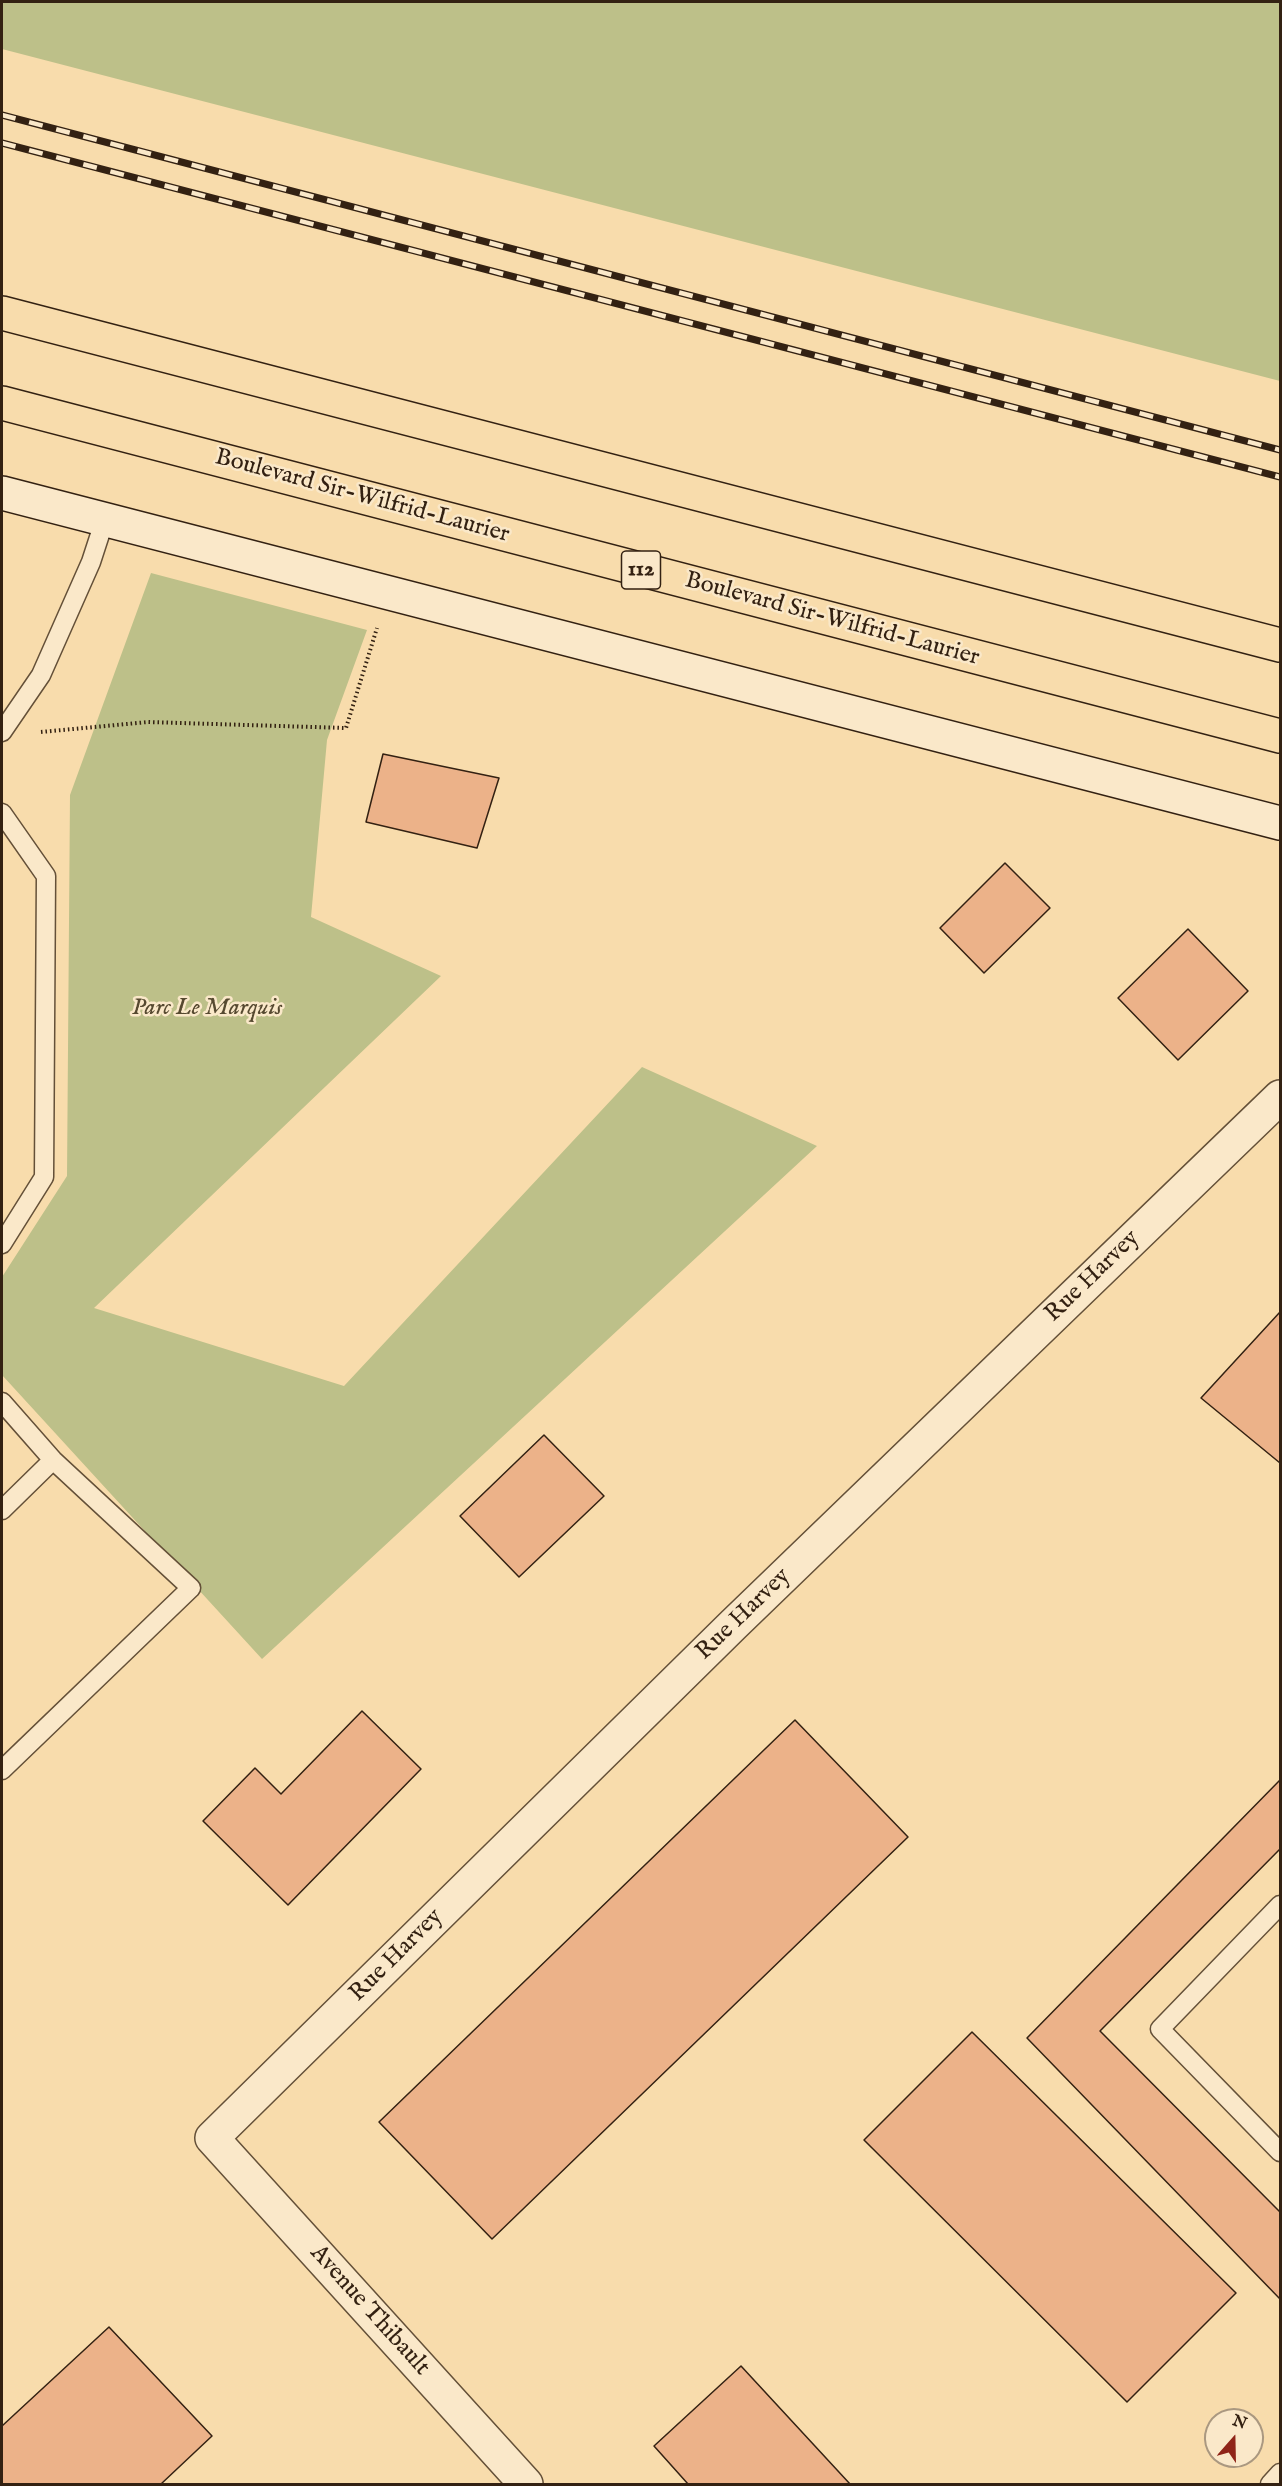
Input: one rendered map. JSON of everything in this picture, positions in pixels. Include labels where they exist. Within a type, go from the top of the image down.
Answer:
[{"type":"highway","points":[[2,313],[1281,645]]},
{"type":"highway","name":"Boulevard Sir-Wilfrid-Laurier","points":[[2,403],[1281,736]]},
{"type":"street","points":[[2,493],[1281,823]]},
{"type":"street","name":"Rue Harvey","points":[[212,2138],[733,1625],[1281,1097]]},
{"type":"street","name":"Avenue Thibault","points":[[212,2138],[526,2484]]},
{"type":"lane","points":[[2,732],[41,675],[91,562],[105,519]]},
{"type":"lane","points":[[2,813],[46,876],[46,887],[44,1177],[2,1244]]},
{"type":"lane","points":[[2,1402],[53,1460],[191,1588],[2,1770]]},
{"type":"lane","points":[[2,1510],[53,1460]]},
{"type":"lane","points":[[1281,1905],[1160,2029],[1281,2152]]},
{"type":"lane","points":[[1270,2484],[1281,2474]]},
{"type":"path","points":[[35,733],[148,722],[346,728],[378,622]]},
{"type":"green space","points":[[2,2],[1280,2],[1280,381],[2,49]]},
{"type":"green space","name":"Parc Le Marquis","points":[[151,573],[367,630],[327,740],[311,917],[441,976],[94,1308],[344,1386],[642,1067],[817,1146],[262,1659],[2,1375],[2,1277],[67,1176],[70,795]]},
{"type":"building","points":[[383,754],[499,778],[477,848],[366,822]]},
{"type":"building","points":[[1005,863],[1050,908],[984,973],[940,928]]},
{"type":"building","points":[[1188,929],[1248,991],[1178,1060],[1118,998]]},
{"type":"building","points":[[1280,1312],[1280,1463],[1201,1398]]},
{"type":"building","points":[[544,1435],[604,1496],[519,1577],[460,1516]]},
{"type":"building","points":[[362,1711],[421,1769],[288,1905],[203,1821],[255,1768],[281,1794]]},
{"type":"building","points":[[795,1720],[908,1837],[492,2239],[379,2122]]},
{"type":"building","points":[[1280,1780],[1280,1849],[1100,2031],[1280,2212],[1280,2299],[1027,2038]]},
{"type":"building","points":[[972,2032],[1236,2293],[1127,2402],[864,2140]]},
{"type":"building","points":[[109,2327],[212,2436],[161,2484],[2,2484],[2,2426]]},
{"type":"building","points":[[741,2366],[850,2484],[688,2484],[654,2446]]},
{"type":"railway","points":[[2,115],[1280,450]]},
{"type":"railway","points":[[2,143],[1280,477]]}]
